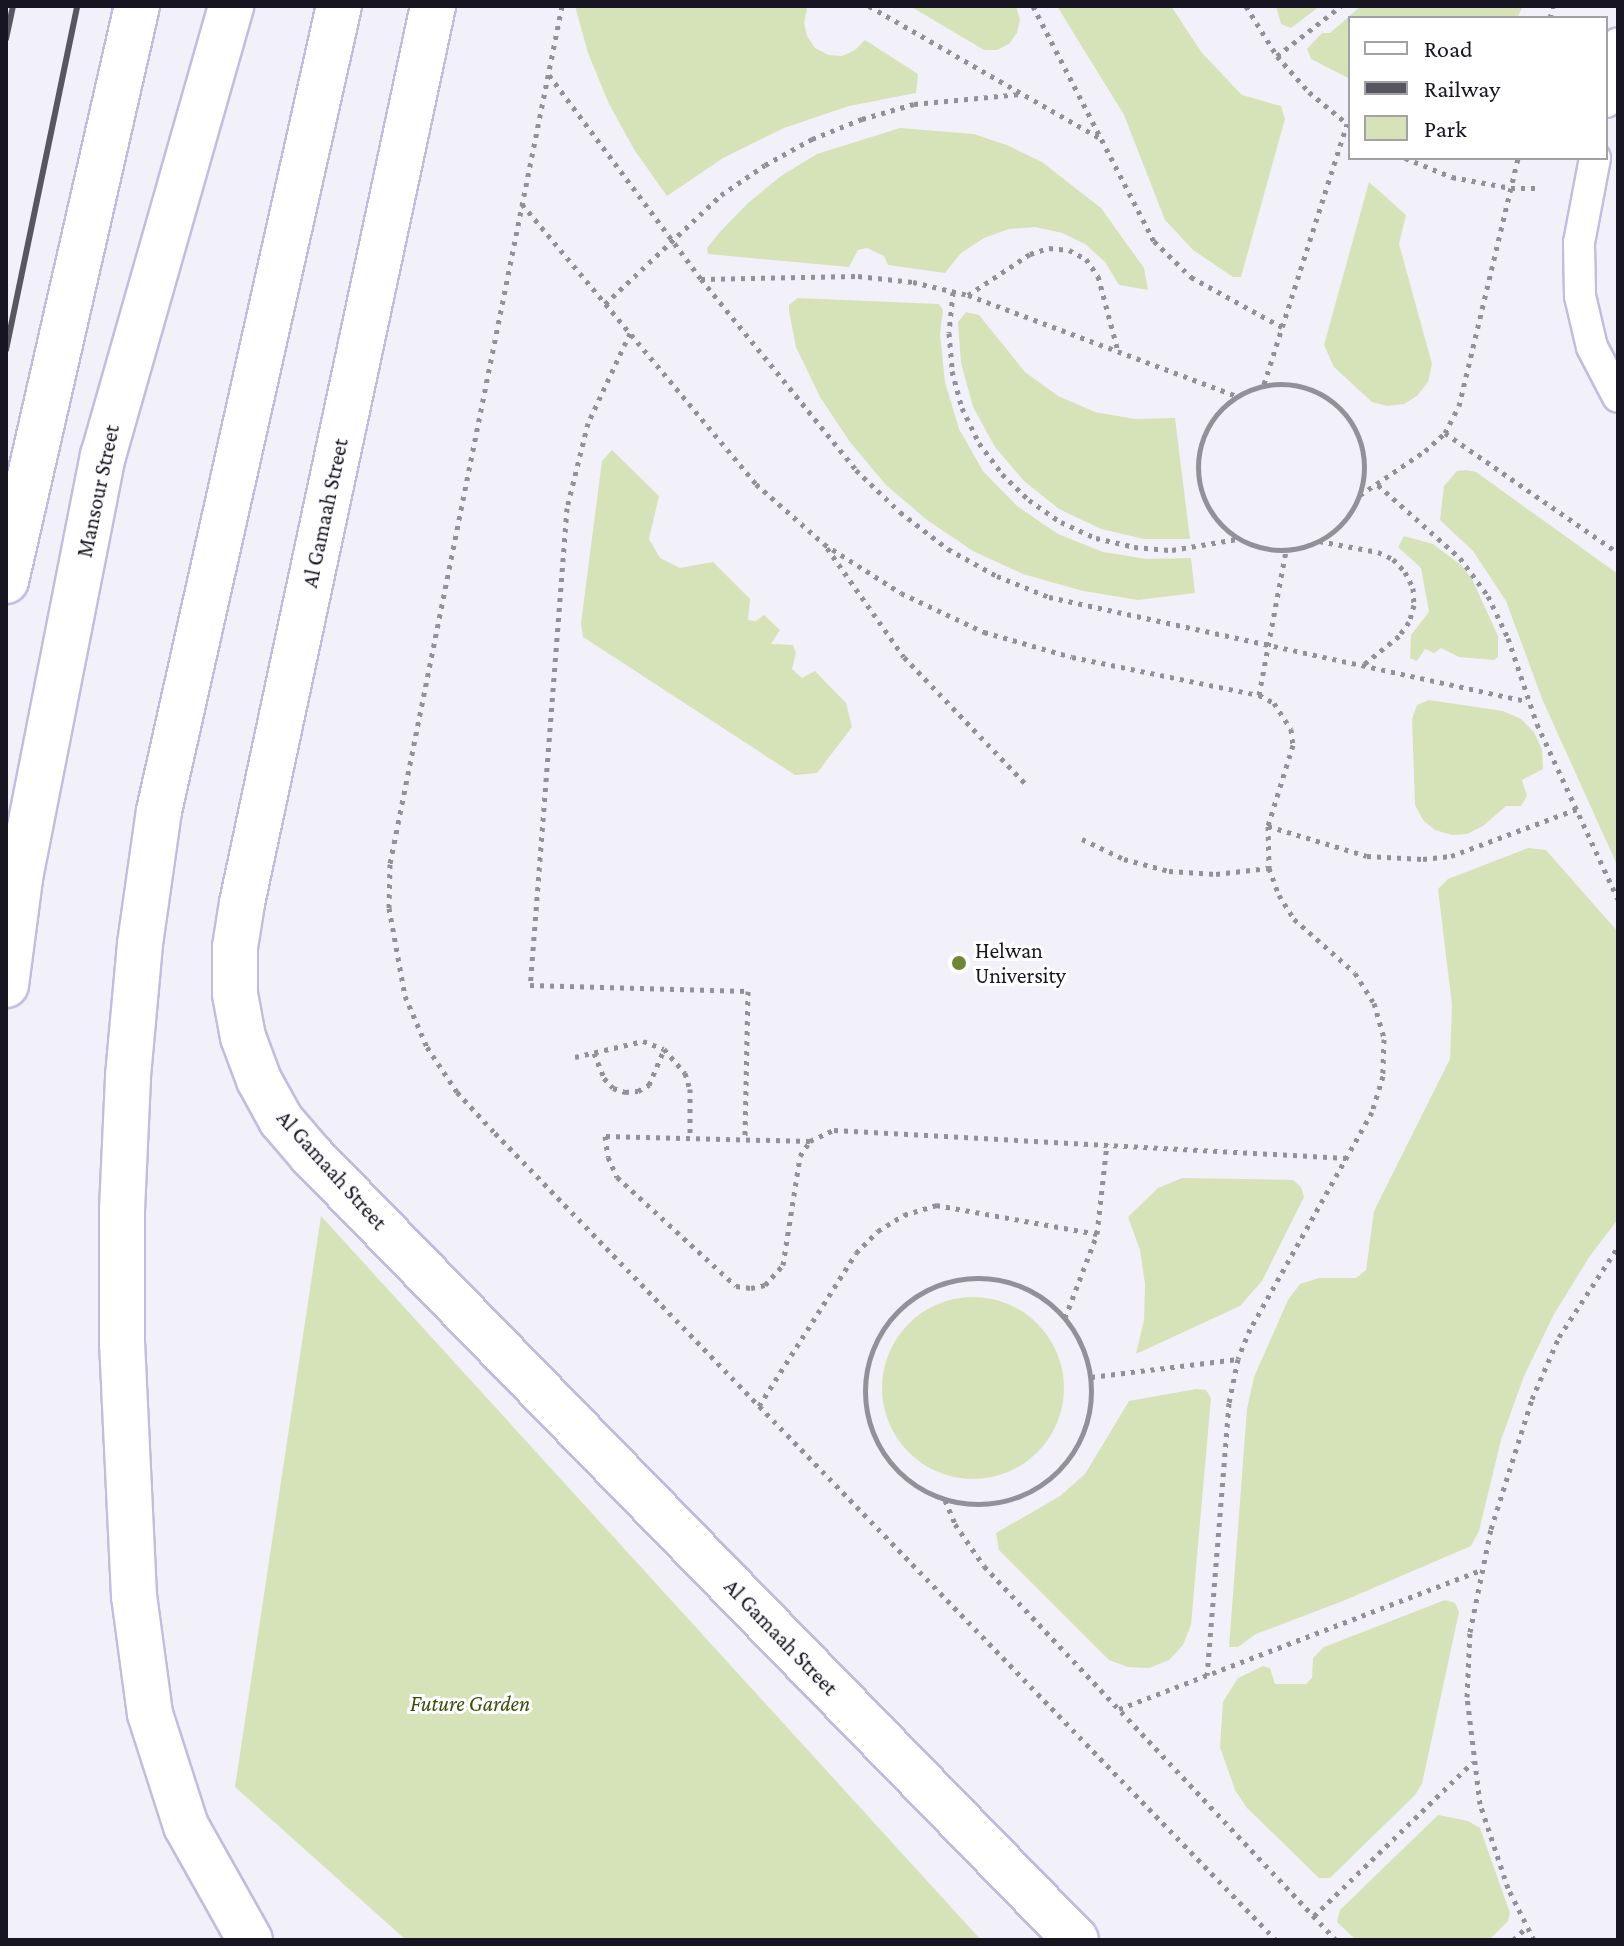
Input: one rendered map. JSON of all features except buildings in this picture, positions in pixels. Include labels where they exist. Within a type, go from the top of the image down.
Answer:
[{"type":"main road","points":[[6,581],[137,6]]},
{"type":"main road","name":"Mansour Street","points":[[6,985],[23,863],[103,456],[231,6]]},
{"type":"main road","points":[[250,1940],[186,1826],[150,1714],[134,1596],[122,1344],[122,1210],[128,1076],[140,944],[159,811],[339,6]]},
{"type":"main road","name":"Al Gamaah Street","points":[[433,6],[242,903],[235,947],[235,994],[243,1037],[259,1080],[281,1120],[311,1155],[1076,1940]]},
{"type":"lane","points":[[1608,92],[1618,43]]},
{"type":"lane","points":[[1594,160],[1579,243],[1580,296],[1592,347],[1618,397]]},
{"type":"path","points":[[562,6],[397,819],[390,864],[389,908],[394,952],[405,996],[427,1047],[457,1092],[1276,1940]]},
{"type":"path","points":[[869,6],[1102,139]]},
{"type":"path","points":[[1033,6],[1154,241],[1171,261],[1191,277],[1282,327]]},
{"type":"path","points":[[1246,6],[1277,56],[1309,92],[1348,125],[1264,384]]},
{"type":"path","points":[[1277,56],[1341,6]]},
{"type":"path","points":[[548,74],[701,279],[856,470],[900,512],[948,549],[997,576],[1049,597],[1527,701]]},
{"type":"path","points":[[605,304],[721,195],[765,165],[812,139],[862,119],[914,104],[1022,94]]},
{"type":"path","points":[[1410,160],[1452,177],[1511,188],[1587,188]]},
{"type":"path","points":[[1359,496],[1445,433],[1459,406],[1518,160]]},
{"type":"path","points":[[522,204],[756,484],[824,544],[901,593],[984,632],[1072,657],[1259,695],[1284,715],[1293,745],[1268,826],[1269,868],[1279,895],[1294,919],[1355,973],[1374,1003],[1384,1039],[1380,1088],[1372,1112],[1250,1329],[1238,1359],[1229,1403],[1207,1675]]},
{"type":"path","points":[[968,295],[1030,254],[1049,248],[1069,250],[1086,259],[1098,276],[1118,352]]},
{"type":"path","points":[[701,279],[858,276],[913,282],[968,295],[1236,396]]},
{"type":"path","points":[[953,292],[949,333],[952,371],[962,408],[979,443],[1002,474],[1029,500],[1061,522],[1096,538],[1134,547],[1172,550],[1238,539]]},
{"type":"path","points":[[630,333],[588,423],[567,508],[530,985],[748,991],[745,1140]]},
{"type":"path","points":[[1264,384],[1300,386],[1331,400],[1354,427],[1364,461],[1359,496],[1344,522],[1319,541],[1286,551],[1262,549],[1238,539],[1208,509],[1196,467],[1206,427],[1236,396],[1264,384]]},
{"type":"path","points":[[1445,433],[1618,553]]},
{"type":"path","points":[[1378,485],[1460,558],[1488,596],[1508,638],[1527,701],[1618,899]]},
{"type":"path","points":[[1319,541],[1378,552],[1393,559],[1413,588],[1414,605],[1409,622],[1399,636],[1362,665]]},
{"type":"path","points":[[824,544],[932,690],[1025,783]]},
{"type":"path","points":[[1259,695],[1286,551]]},
{"type":"path","points":[[1268,826],[1367,856],[1423,859],[1451,856],[1577,809]]},
{"type":"path","points":[[1082,839],[1124,859],[1169,871],[1216,874],[1269,868]]},
{"type":"path","points":[[575,1057],[643,1041],[664,1049],[685,1073],[690,1089],[690,1138]]},
{"type":"path","points":[[594,1053],[604,1078],[613,1088],[625,1092],[638,1091],[649,1085],[664,1049]]},
{"type":"path","points":[[810,1141],[800,1156],[795,1174],[783,1265],[765,1285],[751,1288],[736,1286],[617,1177],[608,1157],[605,1136],[810,1141],[834,1130],[1347,1158]]},
{"type":"path","points":[[1065,1318],[1097,1234],[1107,1144]]},
{"type":"path","points":[[759,1406],[856,1253],[878,1231],[904,1215],[936,1205],[1097,1234]]},
{"type":"path","points":[[1534,1940],[1492,1847],[1473,1761],[1467,1697],[1470,1632],[1509,1463],[1532,1399],[1559,1337],[1618,1247]]},
{"type":"path","points":[[980,1277],[1012,1282],[1041,1296],[1065,1318],[1082,1345],[1091,1377],[1086,1425],[1064,1467],[1038,1488],[1009,1501],[977,1505],[945,1500],[916,1485],[892,1463],[874,1436],[866,1405],[866,1383],[876,1342],[893,1315],[918,1293],[948,1281],[980,1277]]},
{"type":"path","points":[[1091,1377],[1238,1359]]},
{"type":"path","points":[[945,1500],[955,1524],[984,1566],[1336,1940]]},
{"type":"path","points":[[1119,1709],[1483,1570]]},
{"type":"path","points":[[1314,1916],[1473,1761]]},
{"type":"path","points":[[1513,1940],[1526,1928]]},
{"type":"green space","points":[[575,6],[802,6],[807,9],[804,23],[807,36],[815,48],[829,55],[842,56],[855,50],[865,40],[918,74],[916,93],[849,106],[784,128],[723,158],[667,196],[635,151],[609,104],[588,53]]},
{"type":"green space","points":[[910,6],[1016,6],[1020,20],[1017,33],[1009,44],[997,50],[984,50]]},
{"type":"green space","points":[[1057,6],[1171,6],[1202,53],[1242,95],[1281,106],[1285,119],[1241,277],[1233,277],[1193,250],[1165,220],[1124,115]]},
{"type":"green space","points":[[1276,6],[1320,6],[1291,28],[1281,24]]},
{"type":"green space","points":[[1361,6],[1523,6],[1518,16],[1350,16]]},
{"type":"green space","points":[[1348,17],[1348,78],[1311,59],[1307,49],[1322,33],[1330,33]]},
{"type":"green space","points":[[900,128],[974,134],[1042,162],[1101,208],[1144,268],[1148,290],[1119,285],[1105,262],[1085,244],[1062,233],[1035,227],[1009,229],[984,238],[961,253],[945,273],[888,265],[884,256],[867,248],[858,250],[849,267],[708,254],[707,248],[719,233],[748,203],[781,176],[817,154]]},
{"type":"green space","points":[[1369,182],[1406,215],[1399,244],[1432,364],[1428,382],[1417,396],[1404,404],[1387,406],[1372,402],[1334,367],[1324,345]]},
{"type":"green space","points":[[798,298],[939,304],[943,310],[940,334],[945,382],[959,429],[983,471],[1017,506],[1058,534],[1103,552],[1147,559],[1191,558],[1195,593],[1138,600],[1083,591],[1023,574],[973,551],[927,520],[886,485],[850,442],[820,397],[796,347],[789,305]]},
{"type":"green space","points":[[966,312],[979,315],[1025,372],[1058,396],[1095,412],[1135,419],[1175,418],[1190,539],[1144,539],[1101,529],[1059,509],[1024,481],[995,447],[973,407],[961,363],[958,322]]},
{"type":"green space","points":[[612,450],[659,496],[649,539],[660,558],[680,568],[713,562],[750,599],[748,620],[756,621],[764,615],[780,630],[771,644],[793,645],[796,653],[792,669],[802,678],[815,671],[846,703],[852,727],[817,773],[795,775],[583,637],[581,623],[602,461]]},
{"type":"green space","points":[[1457,471],[1476,472],[1618,574],[1618,867],[1543,701],[1506,601],[1473,551],[1440,520],[1444,486]]},
{"type":"green space","points":[[1404,536],[1433,544],[1461,565],[1472,579],[1498,636],[1498,657],[1494,660],[1459,657],[1441,648],[1434,653],[1425,649],[1417,661],[1410,658],[1411,635],[1429,612],[1421,568],[1398,547]]},
{"type":"green space","points":[[1429,700],[1503,711],[1521,719],[1534,732],[1542,750],[1543,769],[1522,780],[1527,796],[1521,806],[1506,806],[1483,826],[1467,834],[1452,835],[1435,830],[1423,820],[1415,805],[1412,719],[1417,705]]},
{"type":"green space","points":[[1528,848],[1546,850],[1618,932],[1618,1219],[1590,1256],[1554,1314],[1524,1376],[1501,1440],[1479,1531],[1471,1546],[1343,1601],[1256,1634],[1238,1647],[1229,1647],[1247,1409],[1254,1377],[1288,1300],[1300,1284],[1319,1278],[1356,1278],[1366,1270],[1374,1211],[1450,1059],[1452,1005],[1438,889],[1448,879]]},
{"type":"green space","points":[[1182,1178],[1293,1180],[1301,1187],[1304,1197],[1262,1281],[1240,1306],[1136,1354],[1144,1320],[1145,1284],[1140,1250],[1128,1217],[1158,1188]]},
{"type":"green space","name":"Future Garden","points":[[321,1216],[981,1940],[406,1940],[235,1787]]},
{"type":"green space","points":[[973,1297],[1008,1304],[1037,1324],[1057,1353],[1064,1388],[1057,1423],[1037,1452],[1008,1472],[973,1479],[938,1472],[909,1452],[889,1423],[882,1388],[889,1353],[909,1324],[938,1304]]},
{"type":"green space","points":[[1196,1389],[1206,1390],[1211,1398],[1191,1625],[1183,1645],[1169,1660],[1149,1668],[1128,1667],[1109,1660],[999,1550],[996,1533],[1060,1496],[1085,1474],[1129,1401]]},
{"type":"green space","points":[[1445,1600],[1455,1603],[1459,1612],[1422,1784],[1415,1795],[1330,1878],[1319,1878],[1247,1808],[1235,1790],[1220,1747],[1223,1702],[1238,1678],[1263,1666],[1270,1668],[1275,1684],[1306,1684],[1312,1678],[1313,1658],[1324,1647]]},
{"type":"green space","points":[[1438,1815],[1468,1821],[1480,1828],[1510,1913],[1508,1921],[1489,1940],[1356,1940],[1337,1922],[1340,1910]]},
{"type":"railway","points":[[6,39],[13,6]]},
{"type":"railway","points":[[6,350],[77,6]]},
{"type":"place","name":"Helwan University","points":[[959,963]]}]
